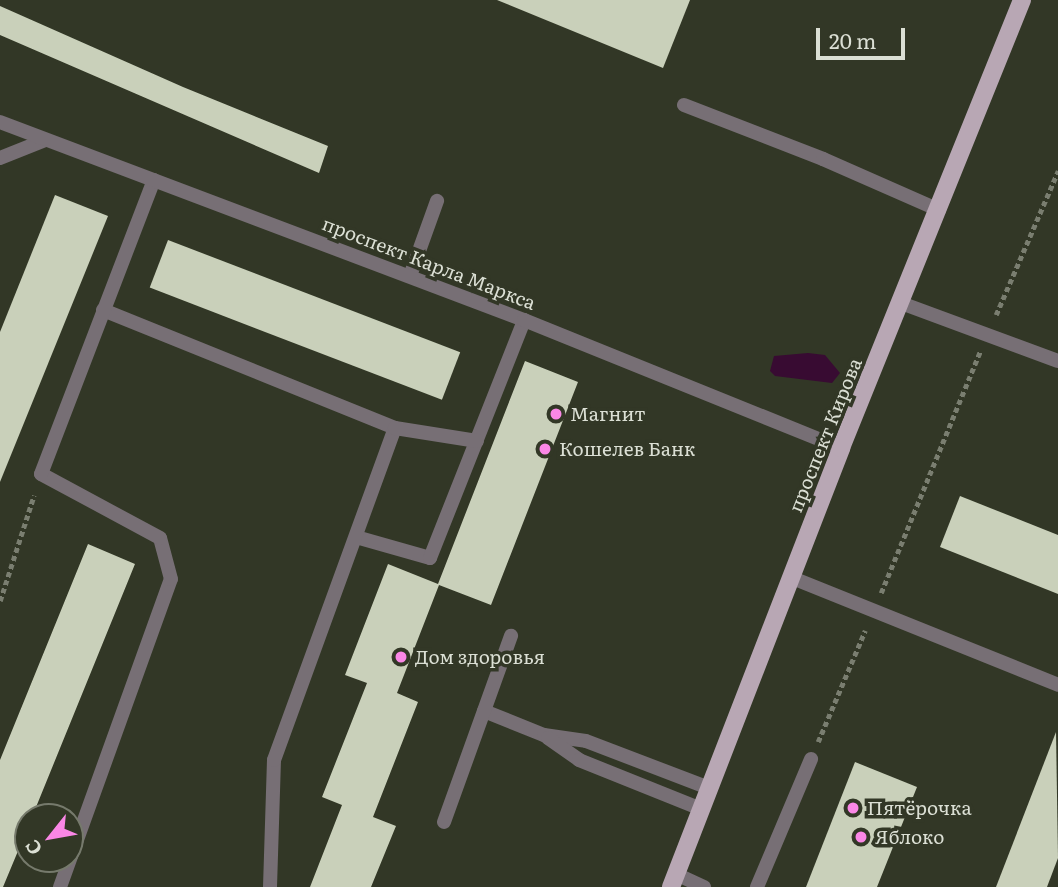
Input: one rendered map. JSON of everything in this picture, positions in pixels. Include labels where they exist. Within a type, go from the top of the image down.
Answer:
[{"type":"main road","name":"проспект Кирова","points":[[673,881],[841,448],[1022,0]]},
{"type":"street","points":[[684,105],[823,159],[939,211]]},
{"type":"street","name":"проспект Карла Маркса","points":[[0,122],[524,320],[841,448]]},
{"type":"street","points":[[0,158],[45,140]]},
{"type":"street","points":[[60,887],[171,579],[160,538],[41,474],[154,180]]},
{"type":"street","points":[[410,276],[437,201]]},
{"type":"street","points":[[901,303],[1058,361]]},
{"type":"street","points":[[103,310],[395,428],[477,441]]},
{"type":"street","points":[[356,537],[430,558],[524,320]]},
{"type":"street","points":[[270,887],[274,760],[395,428]]},
{"type":"street","points":[[790,577],[1058,685]]},
{"type":"street","points":[[444,822],[511,636]]},
{"type":"street","points":[[484,711],[544,736],[579,760],[701,809]]},
{"type":"street","points":[[544,736],[586,741],[709,788]]},
{"type":"street","points":[[757,887],[811,759]]},
{"type":"street","points":[[673,881],[704,887]]},
{"type":"path","points":[[811,759],[1058,171]]},
{"type":"path","points":[[0,601],[41,474]]},
{"type":"shaded area","points":[[808,353],[825,355],[840,373],[832,383],[775,376],[770,371],[774,356]]},
{"type":"building","points":[[497,0],[690,0],[663,68]]},
{"type":"building","points":[[0,6],[183,87],[328,146],[319,173],[0,35]]},
{"type":"building","points":[[55,195],[108,216],[0,482],[0,332]]},
{"type":"building","points":[[168,240],[460,352],[442,400],[150,288]]},
{"type":"building","points":[[525,361],[578,382],[491,605],[439,585],[397,693],[418,702],[373,817],[396,826],[371,887],[310,887],[342,805],[322,797],[367,683],[345,675],[388,564],[438,584]]},
{"type":"building","points":[[960,496],[1058,535],[1058,594],[940,547]]},
{"type":"building","points":[[88,544],[135,564],[38,803],[14,803],[14,861],[3,887],[0,887],[0,760]]},
{"type":"building","points":[[1056,732],[1058,858],[1047,887],[996,887]]},
{"type":"building","name":"Яблоко","points":[[855,762],[917,787],[877,887],[806,887]]},
{"type":"place","name":"Магнит","points":[[556,414]]},
{"type":"place","name":"Кошелев Банк","points":[[545,449]]},
{"type":"place","name":"Дом здоровья","points":[[401,657]]},
{"type":"place","name":"Пятёрочка","points":[[853,808]]},
{"type":"place","name":"Яблоко","points":[[861,837]]}]
